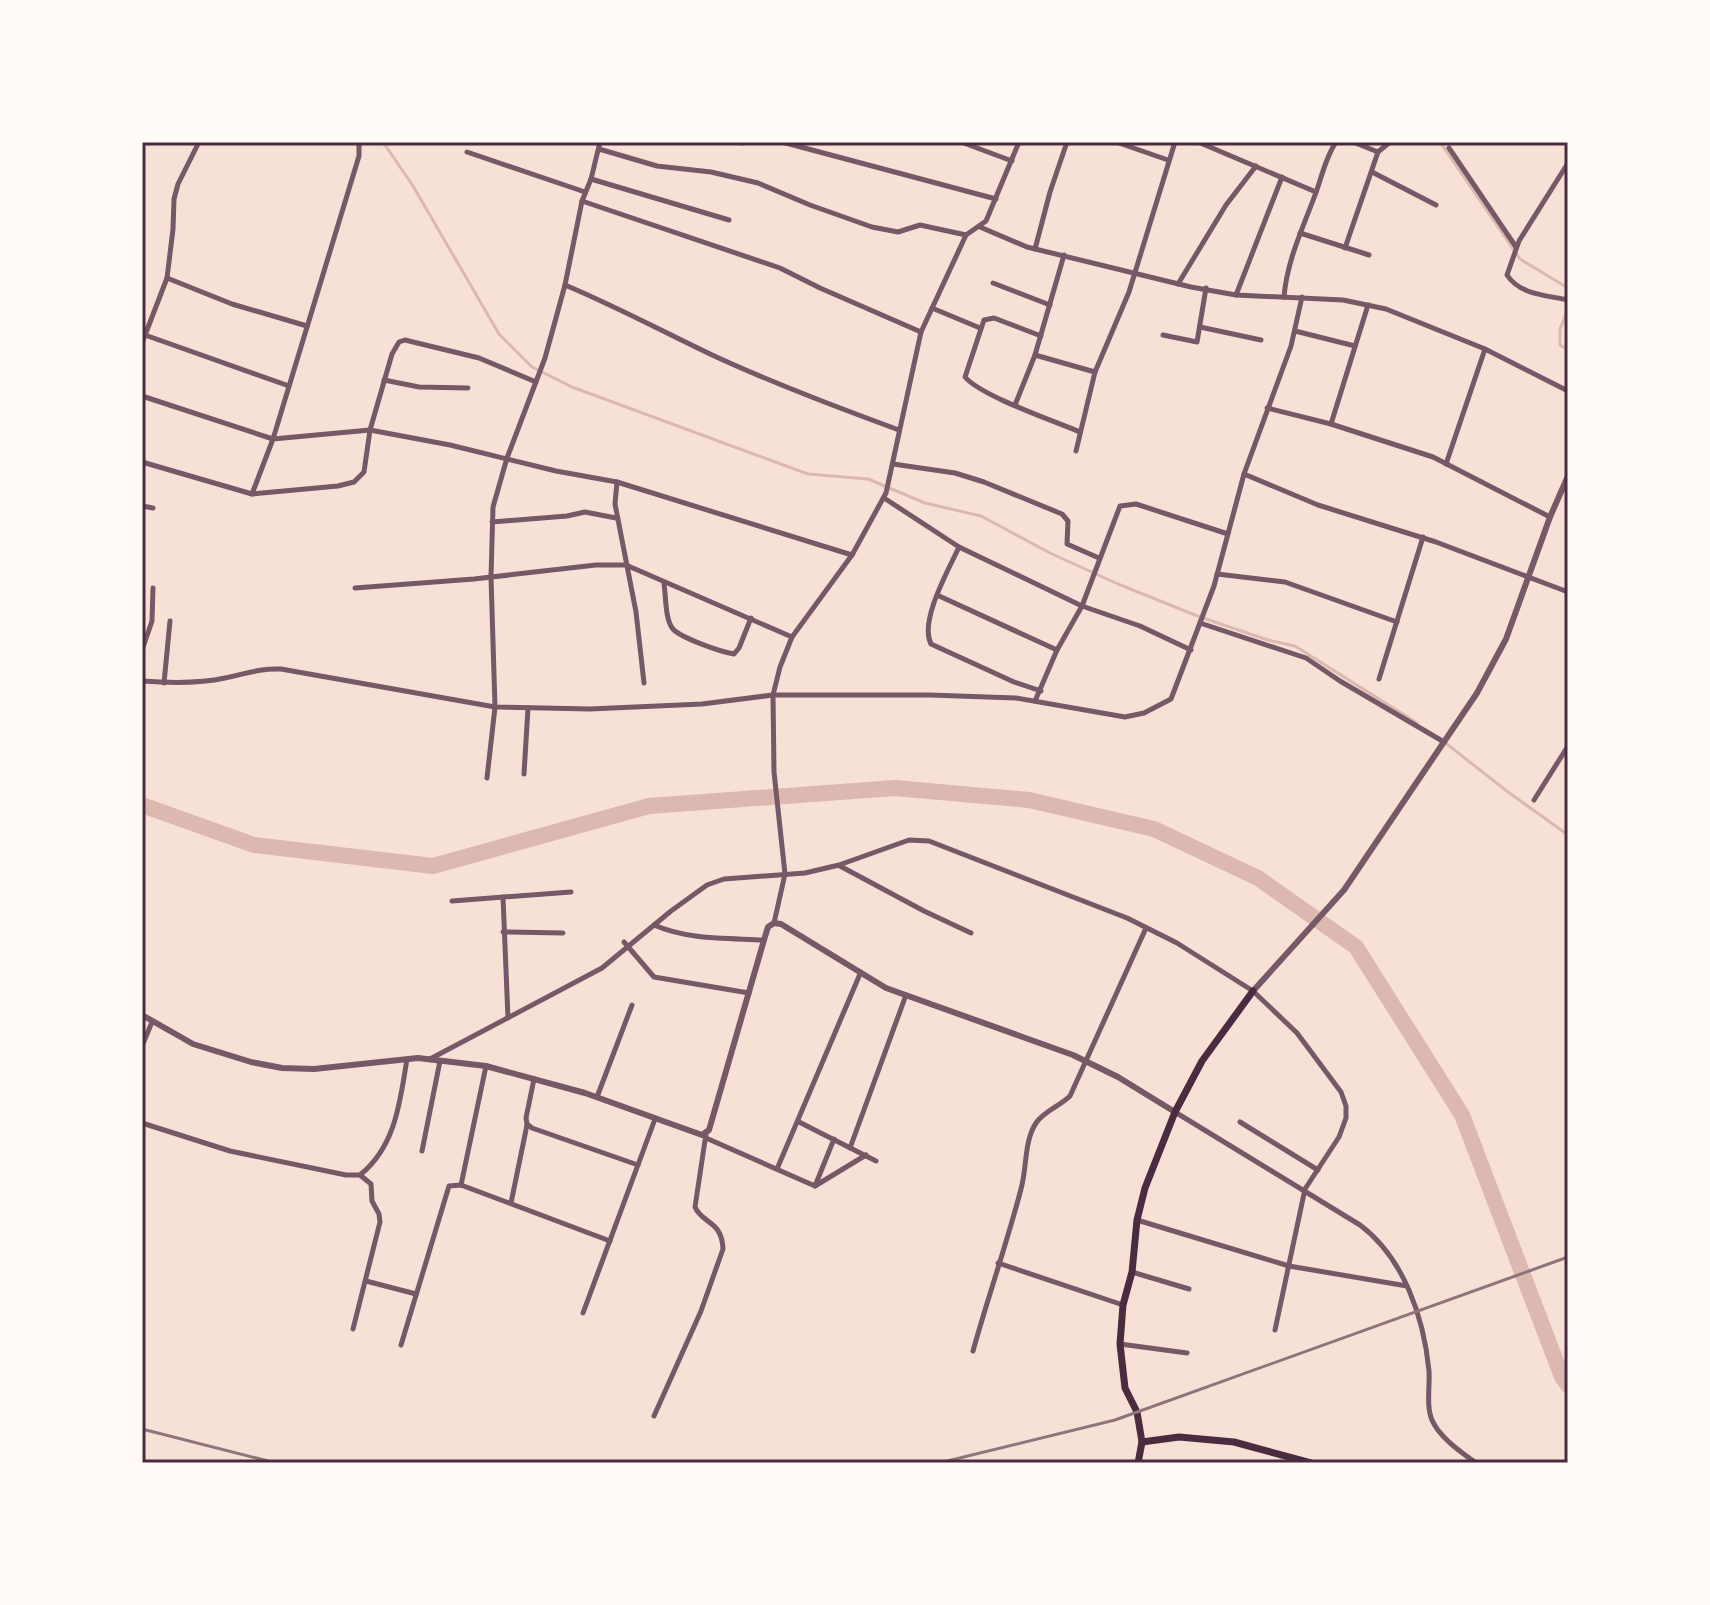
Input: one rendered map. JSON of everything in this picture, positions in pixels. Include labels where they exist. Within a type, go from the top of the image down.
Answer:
[{"type":"main road","points":[[1138,1463],[1142,1442],[1137,1412],[1125,1388],[1120,1344],[1137,1220],[1145,1188],[1175,1112],[1202,1061],[1253,991]]},
{"type":"main road","points":[[1142,1442],[1179,1437],[1234,1442],[1311,1463]]},
{"type":"street","points":[[142,343],[167,278],[178,184],[199,142]]},
{"type":"street","points":[[252,494],[273,439],[359,156],[359,142]]},
{"type":"street","points":[[782,142],[996,199]]},
{"type":"street","points":[[961,142],[1012,161]]},
{"type":"street","points":[[774,923],[785,874],[777,808],[773,723],[773,695],[780,667],[792,637],[852,555],[885,496],[921,332],[966,235],[986,221],[1019,142]]},
{"type":"street","points":[[1035,249],[1067,142]]},
{"type":"street","points":[[1116,142],[1168,160]]},
{"type":"street","points":[[1076,451],[1095,372],[1112,338],[1175,142]]},
{"type":"street","points":[[1198,142],[1316,192]]},
{"type":"street","points":[[1284,297],[1286,274],[1324,166],[1336,142]]},
{"type":"street","points":[[1353,142],[1378,152]]},
{"type":"street","points":[[1345,248],[1378,152],[1390,142]]},
{"type":"street","points":[[487,778],[495,707],[491,577],[493,507],[507,458],[545,358],[565,285],[582,201],[600,145],[657,166],[711,172],[758,183],[872,227],[898,232],[914,224],[966,235]]},
{"type":"street","points":[[1449,148],[1518,244]]},
{"type":"street","points":[[467,152],[585,192]]},
{"type":"street","points":[[1568,163],[1518,244],[1507,275],[1513,284],[1524,290],[1568,300]]},
{"type":"street","points":[[1178,284],[1232,195],[1256,166]]},
{"type":"street","points":[[1372,172],[1436,205]]},
{"type":"street","points":[[1236,295],[1282,177]]},
{"type":"street","points":[[591,179],[729,220]]},
{"type":"street","points":[[582,201],[780,268],[921,332]]},
{"type":"street","points":[[980,227],[1035,249],[1178,284],[1236,295],[1302,297],[1368,305],[1485,349],[1568,391]]},
{"type":"street","points":[[1300,233],[1369,255]]},
{"type":"street","points":[[1015,405],[1035,355],[1064,255]]},
{"type":"street","points":[[167,278],[232,304],[307,326]]},
{"type":"street","points":[[993,283],[1050,305]]},
{"type":"street","points":[[565,285],[650,322],[710,354],[899,430]]},
{"type":"street","points":[[1163,335],[1194,343],[1198,340],[1206,288]]},
{"type":"street","points":[[142,681],[164,683],[224,679],[259,668],[281,669],[495,707],[590,709],[702,704],[773,695],[930,695],[1035,701],[1125,717],[1144,713],[1171,699],[1191,650],[1217,574],[1244,474],[1295,331],[1302,297]]},
{"type":"street","points":[[1331,424],[1368,305]]},
{"type":"street","points":[[932,308],[980,328]]},
{"type":"street","points":[[1041,336],[994,318],[984,320],[965,377],[1015,405],[1080,432]]},
{"type":"street","points":[[1200,327],[1261,340]]},
{"type":"street","points":[[1295,331],[1355,346]]},
{"type":"street","points":[[145,335],[289,386]]},
{"type":"street","points":[[142,462],[252,494],[354,482],[364,472],[370,430],[395,347],[405,340],[479,358],[537,380]]},
{"type":"street","points":[[1446,464],[1485,349]]},
{"type":"street","points":[[1035,355],[1095,372]]},
{"type":"street","points":[[384,380],[419,387],[468,388]]},
{"type":"street","points":[[142,396],[273,439],[370,430],[617,482],[852,555]]},
{"type":"street","points":[[1267,408],[1404,447],[1446,464],[1550,517]]},
{"type":"street","points":[[892,468],[955,473],[1062,514],[1068,521],[1067,544],[1098,561]]},
{"type":"street","points":[[1244,474],[1318,505],[1423,537],[1568,592]]},
{"type":"street","points":[[1253,991],[1344,890],[1477,693],[1506,639],[1550,517],[1568,477]]},
{"type":"street","points":[[617,482],[616,518],[636,612],[644,683]]},
{"type":"street","points":[[885,496],[959,547],[1082,606],[1140,626],[1191,650]]},
{"type":"street","points":[[1035,701],[1057,650],[1082,606],[1120,506],[1136,504],[1228,534]]},
{"type":"street","points":[[142,506],[153,508]]},
{"type":"street","points":[[492,522],[585,512],[616,518]]},
{"type":"street","points":[[1379,679],[1423,537]]},
{"type":"street","points":[[959,547],[937,595],[927,631],[931,644],[1041,691]]},
{"type":"street","points":[[355,588],[596,565],[626,565],[792,637]]},
{"type":"street","points":[[1217,574],[1285,582],[1397,622]]},
{"type":"street","points":[[664,583],[670,623],[682,635],[734,654],[751,618]]},
{"type":"street","points":[[142,650],[152,621],[153,588]]},
{"type":"street","points":[[937,595],[1057,650]]},
{"type":"street","points":[[164,683],[170,621]]},
{"type":"street","points":[[1199,625],[1306,658],[1444,742]]},
{"type":"street","points":[[524,774],[528,708]]},
{"type":"street","points":[[1534,800],[1568,746]]},
{"type":"street","points":[[429,1060],[602,968],[626,944],[707,885],[724,879],[805,873],[839,865],[909,840],[929,841],[1177,943],[1253,991],[1297,1033],[1341,1092],[1346,1118],[1339,1137],[1305,1189],[1275,1330]]},
{"type":"street","points":[[839,865],[971,933]]},
{"type":"street","points":[[452,901],[571,892]]},
{"type":"street","points":[[503,897],[508,1018]]},
{"type":"street","points":[[654,1416],[701,1311],[723,1249],[723,1240],[715,1225],[699,1215],[695,1207],[706,1136],[768,927],[774,923],[781,924],[860,974],[906,995],[1049,1045],[1088,1062],[1305,1189],[1374,1235],[1386,1249],[1418,1310],[1427,1344],[1432,1421],[1453,1445],[1476,1463]]},
{"type":"street","points":[[654,925],[690,936],[764,940]]},
{"type":"street","points":[[973,1351],[1022,1188],[1029,1140],[1035,1124],[1070,1096],[1146,928]]},
{"type":"street","points":[[503,932],[563,933]]},
{"type":"street","points":[[626,944],[654,977],[749,993]]},
{"type":"street","points":[[777,1169],[860,974]]},
{"type":"street","points":[[850,1148],[906,995]]},
{"type":"street","points":[[597,1097],[632,1005]]},
{"type":"street","points":[[142,1015],[193,1044],[282,1068],[314,1069],[407,1059],[486,1066],[534,1078],[706,1136],[815,1186]]},
{"type":"street","points":[[142,1046],[152,1022]]},
{"type":"street","points":[[360,1175],[391,1135],[396,1123],[407,1059]]},
{"type":"street","points":[[422,1151],[440,1061]]},
{"type":"street","points":[[461,1185],[486,1066]]},
{"type":"street","points":[[511,1203],[534,1078]]},
{"type":"street","points":[[583,1313],[655,1119]]},
{"type":"street","points":[[799,1121],[876,1161]]},
{"type":"street","points":[[1240,1122],[1318,1170]]},
{"type":"street","points":[[142,1123],[230,1151],[346,1175],[360,1175],[371,1184],[372,1201],[380,1217],[353,1329]]},
{"type":"street","points":[[527,1124],[638,1165]]},
{"type":"street","points":[[815,1186],[834,1139]]},
{"type":"street","points":[[815,1186],[866,1155]]},
{"type":"street","points":[[401,1345],[449,1186],[461,1185],[610,1241]]},
{"type":"street","points":[[1137,1220],[1289,1266],[1407,1286]]},
{"type":"street","points":[[998,1263],[1123,1305]]},
{"type":"street","points":[[1132,1272],[1189,1289]]},
{"type":"street","points":[[366,1281],[416,1294]]},
{"type":"street","points":[[1120,1344],[1187,1353]]},
{"type":"waterway","points":[[383,142],[413,186],[499,334],[532,367],[572,387],[808,474],[868,479],[925,503],[981,516],[1050,553],[1118,584],[1200,617],[1295,646],[1417,723]]},
{"type":"waterway","points":[[1440,142],[1520,259],[1568,288]]},
{"type":"waterway","points":[[1568,309],[1560,329],[1560,345],[1568,350]]},
{"type":"waterway","points":[[1443,741],[1568,835]]},
{"type":"waterway","points":[[142,805],[254,845],[433,866],[649,806],[895,788],[1029,800],[1154,829],[1258,878],[1356,947],[1462,1115],[1562,1377],[1568,1385]]},
{"type":"railway","points":[[939,1463],[1115,1420],[1568,1257]]},
{"type":"railway","points":[[142,1429],[276,1463]]}]
